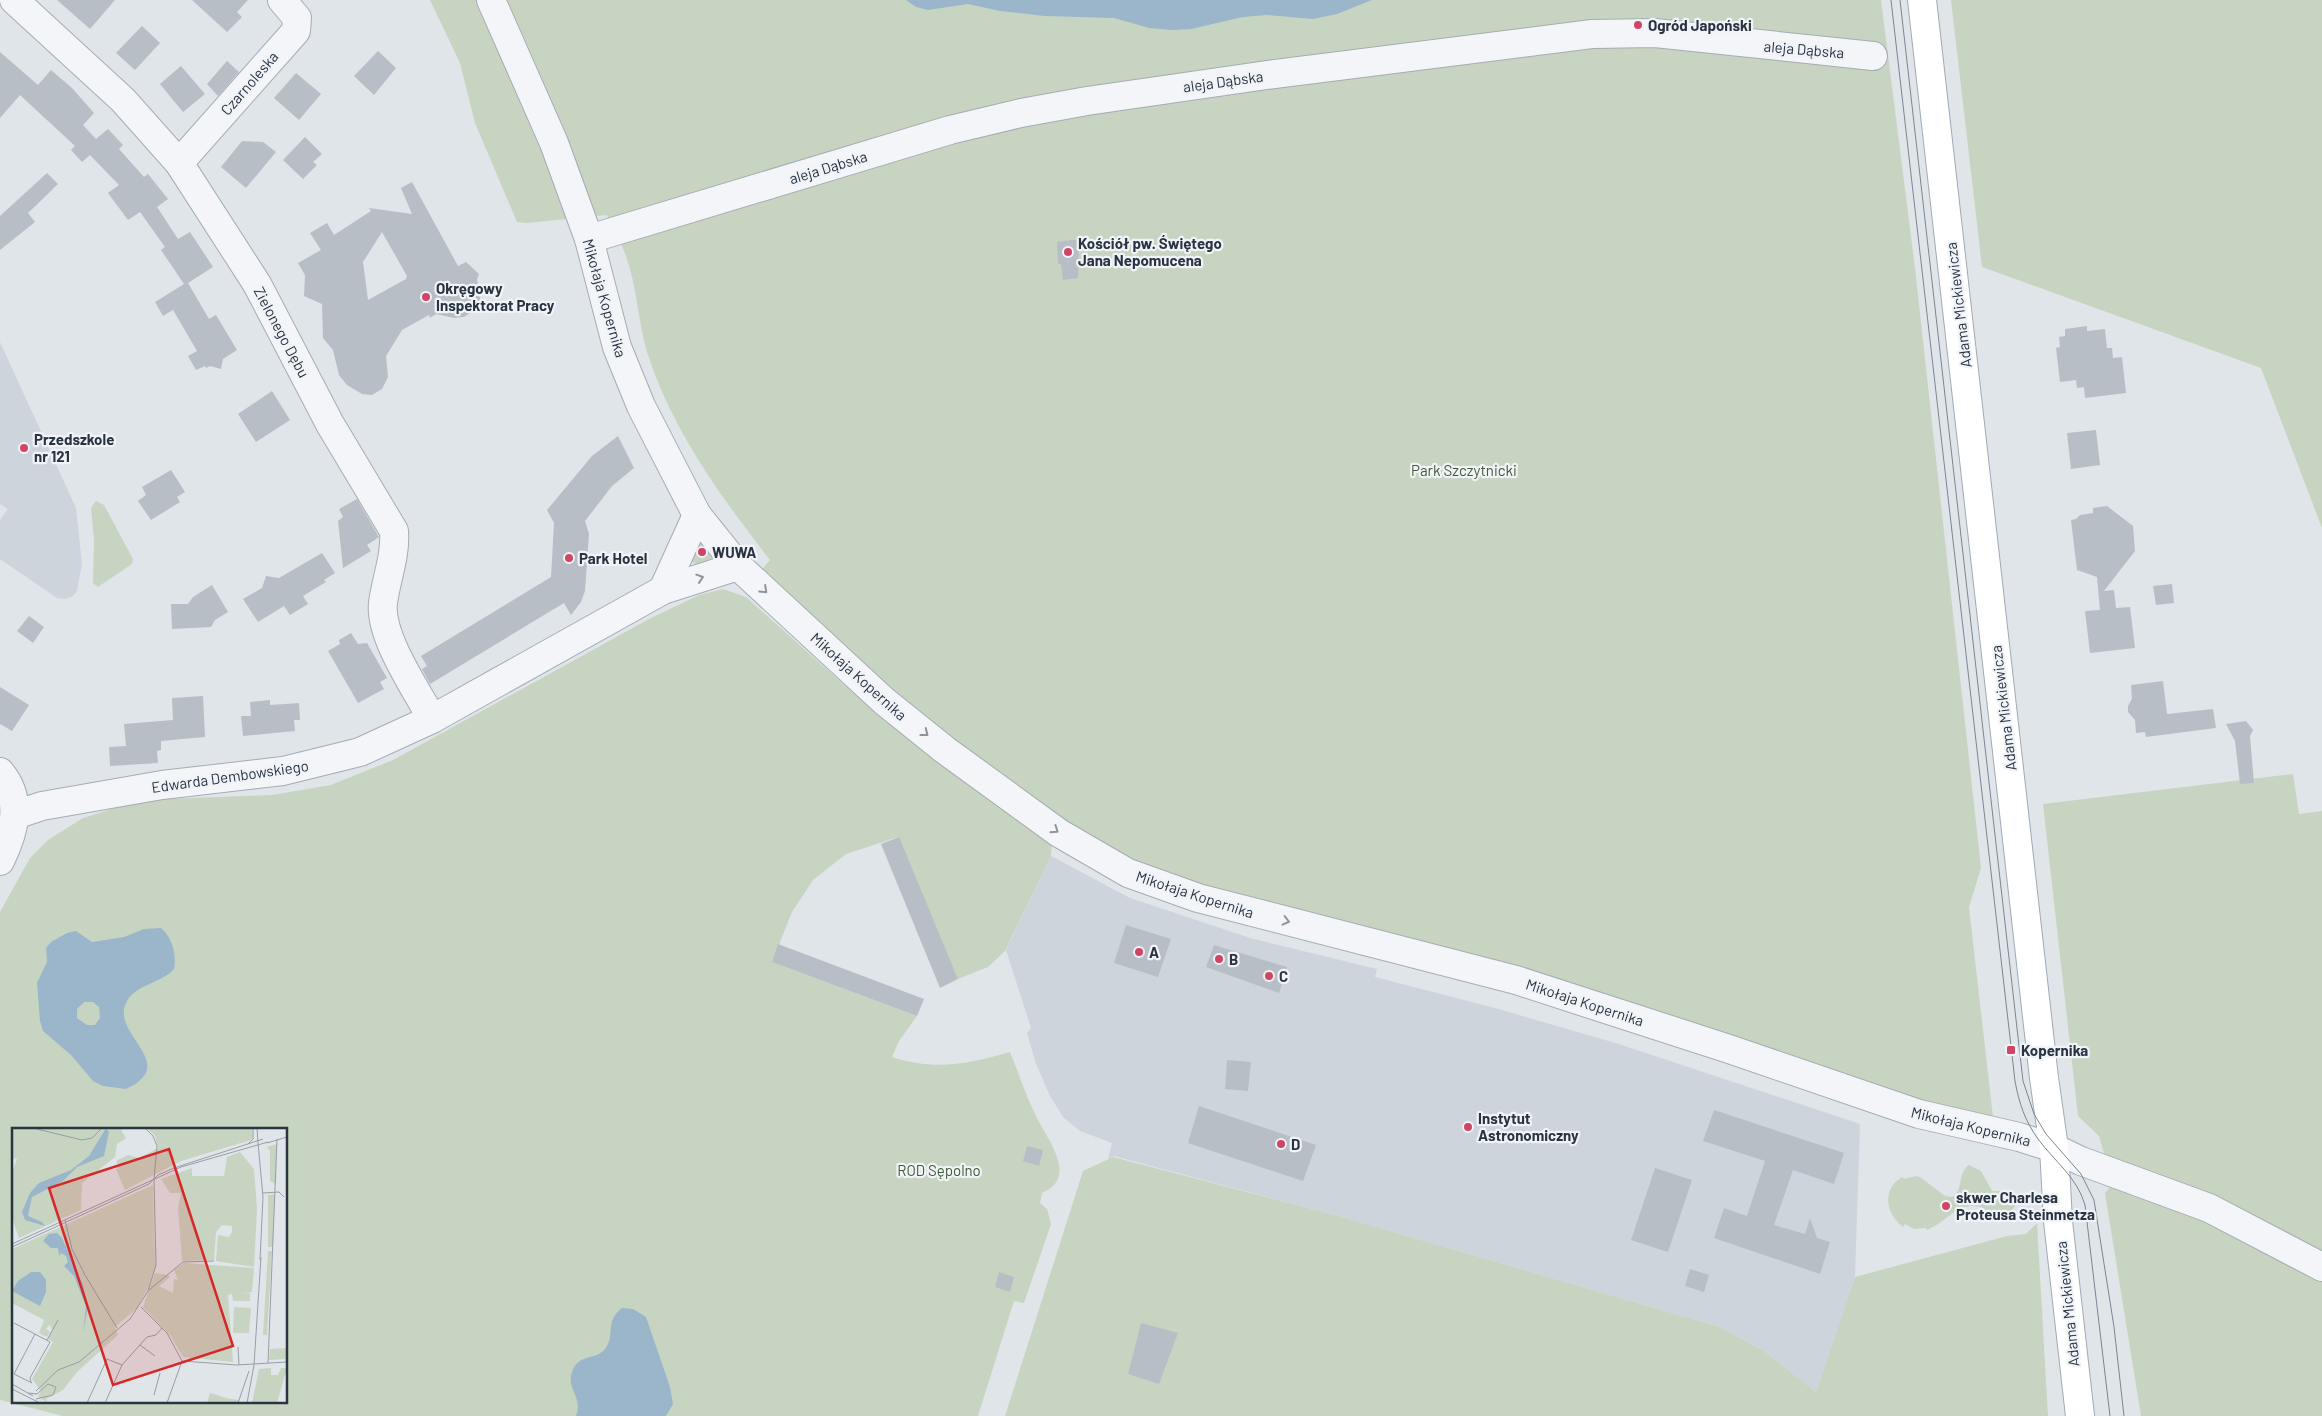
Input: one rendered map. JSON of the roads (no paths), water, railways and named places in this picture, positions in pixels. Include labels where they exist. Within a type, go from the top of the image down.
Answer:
[{"type":"main road","name":"Adama Mickiewicza","points":[[1922,0],[2044,1078],[2054,1148],[2058,1221],[2080,1416]]},
{"type":"street","name":"Zielonego Dębu","points":[[14,0],[123,100],[179,163],[257,284],[330,424],[394,531],[395,547],[383,605],[385,630],[432,719]]},
{"type":"street","name":"Czarnoleska","points":[[179,163],[296,31],[297,18],[282,0]]},
{"type":"street","name":"Mikołaja Kopernika","points":[[491,0],[550,134],[589,239],[618,347],[641,406],[697,515],[738,566],[884,701],[938,744],[1059,833],[1128,873],[1219,904],[1526,983],[1919,1114],[2019,1137],[2054,1148],[2081,1161],[2209,1208],[2322,1267]]},
{"type":"street","name":"aleja Dąbska","points":[[589,239],[959,128],[1021,113],[1087,101],[1267,75],[1592,34],[1655,33],[1873,56]]},
{"type":"street","points":[[663,590],[697,515]]},
{"type":"street","name":"Edwarda Dembowskiego","points":[[15,816],[42,806],[162,785],[283,771],[310,766],[378,746],[432,719],[663,590],[738,566]]},
{"type":"street","points":[[0,772],[12,791],[15,816],[9,841],[0,861]]},
{"type":"water","points":[[906,0],[1372,0],[1337,14],[1313,19],[1267,15],[1243,17],[1191,29],[1173,30],[1149,28],[1114,18],[1044,16],[1000,11],[968,4],[928,10],[916,7]]},
{"type":"water","points":[[161,928],[168,936],[175,958],[174,969],[163,978],[131,995],[127,1001],[124,1013],[127,1025],[146,1058],[147,1069],[141,1079],[126,1089],[103,1086],[93,1081],[71,1055],[43,1031],[40,1021],[37,983],[47,962],[46,948],[51,942],[67,933],[76,931],[92,942],[124,937],[144,929]],"holes":[[[84,1002],[93,1002],[99,1007],[100,1018],[95,1025],[87,1025],[77,1018],[77,1009]]]},
{"type":"water","points":[[622,1308],[633,1309],[646,1317],[670,1387],[673,1404],[666,1416],[576,1416],[578,1404],[571,1385],[571,1376],[574,1368],[577,1363],[601,1353],[605,1349],[610,1339],[613,1318]]},
{"type":"tram line","points":[[1891,0],[2015,1081],[2029,1125],[2038,1139],[2077,1186],[2085,1205],[2110,1416]]},
{"type":"tram line","points":[[1900,0],[2023,1081],[2034,1114],[2046,1134],[2081,1174],[2094,1200],[2114,1327],[2124,1416]]},
{"type":"place","name":"Ogród Japoński","points":[[1638,25]]},
{"type":"place","name":"Kościół pw. Świętego Jana Nepomucena","points":[[1068,252]]},
{"type":"place","name":"Okręgowy Inspektorat Pracy","points":[[426,297]]},
{"type":"place","name":"Przedszkole nr 121","points":[[24,448]]},
{"type":"place","name":"WUWA","points":[[702,552]]},
{"type":"place","name":"Park Hotel","points":[[569,558]]},
{"type":"place","name":"A","points":[[1139,952]]},
{"type":"place","name":"B","points":[[1219,959]]},
{"type":"place","name":"C","points":[[1269,976]]},
{"type":"place","name":"Kopernika","points":[[2011,1050]]},
{"type":"place","name":"Instytut Astronomiczny","points":[[1468,1127]]},
{"type":"place","name":"D","points":[[1281,1144]]},
{"type":"place","name":"skwer Charlesa Proteusa Steinmetza","points":[[1946,1206]]},
{"type":"park label","name":"Park Szczytnicki","points":[[1464,470]]},
{"type":"park label","name":"ROD Sępolno","points":[[939,1170]]}]
